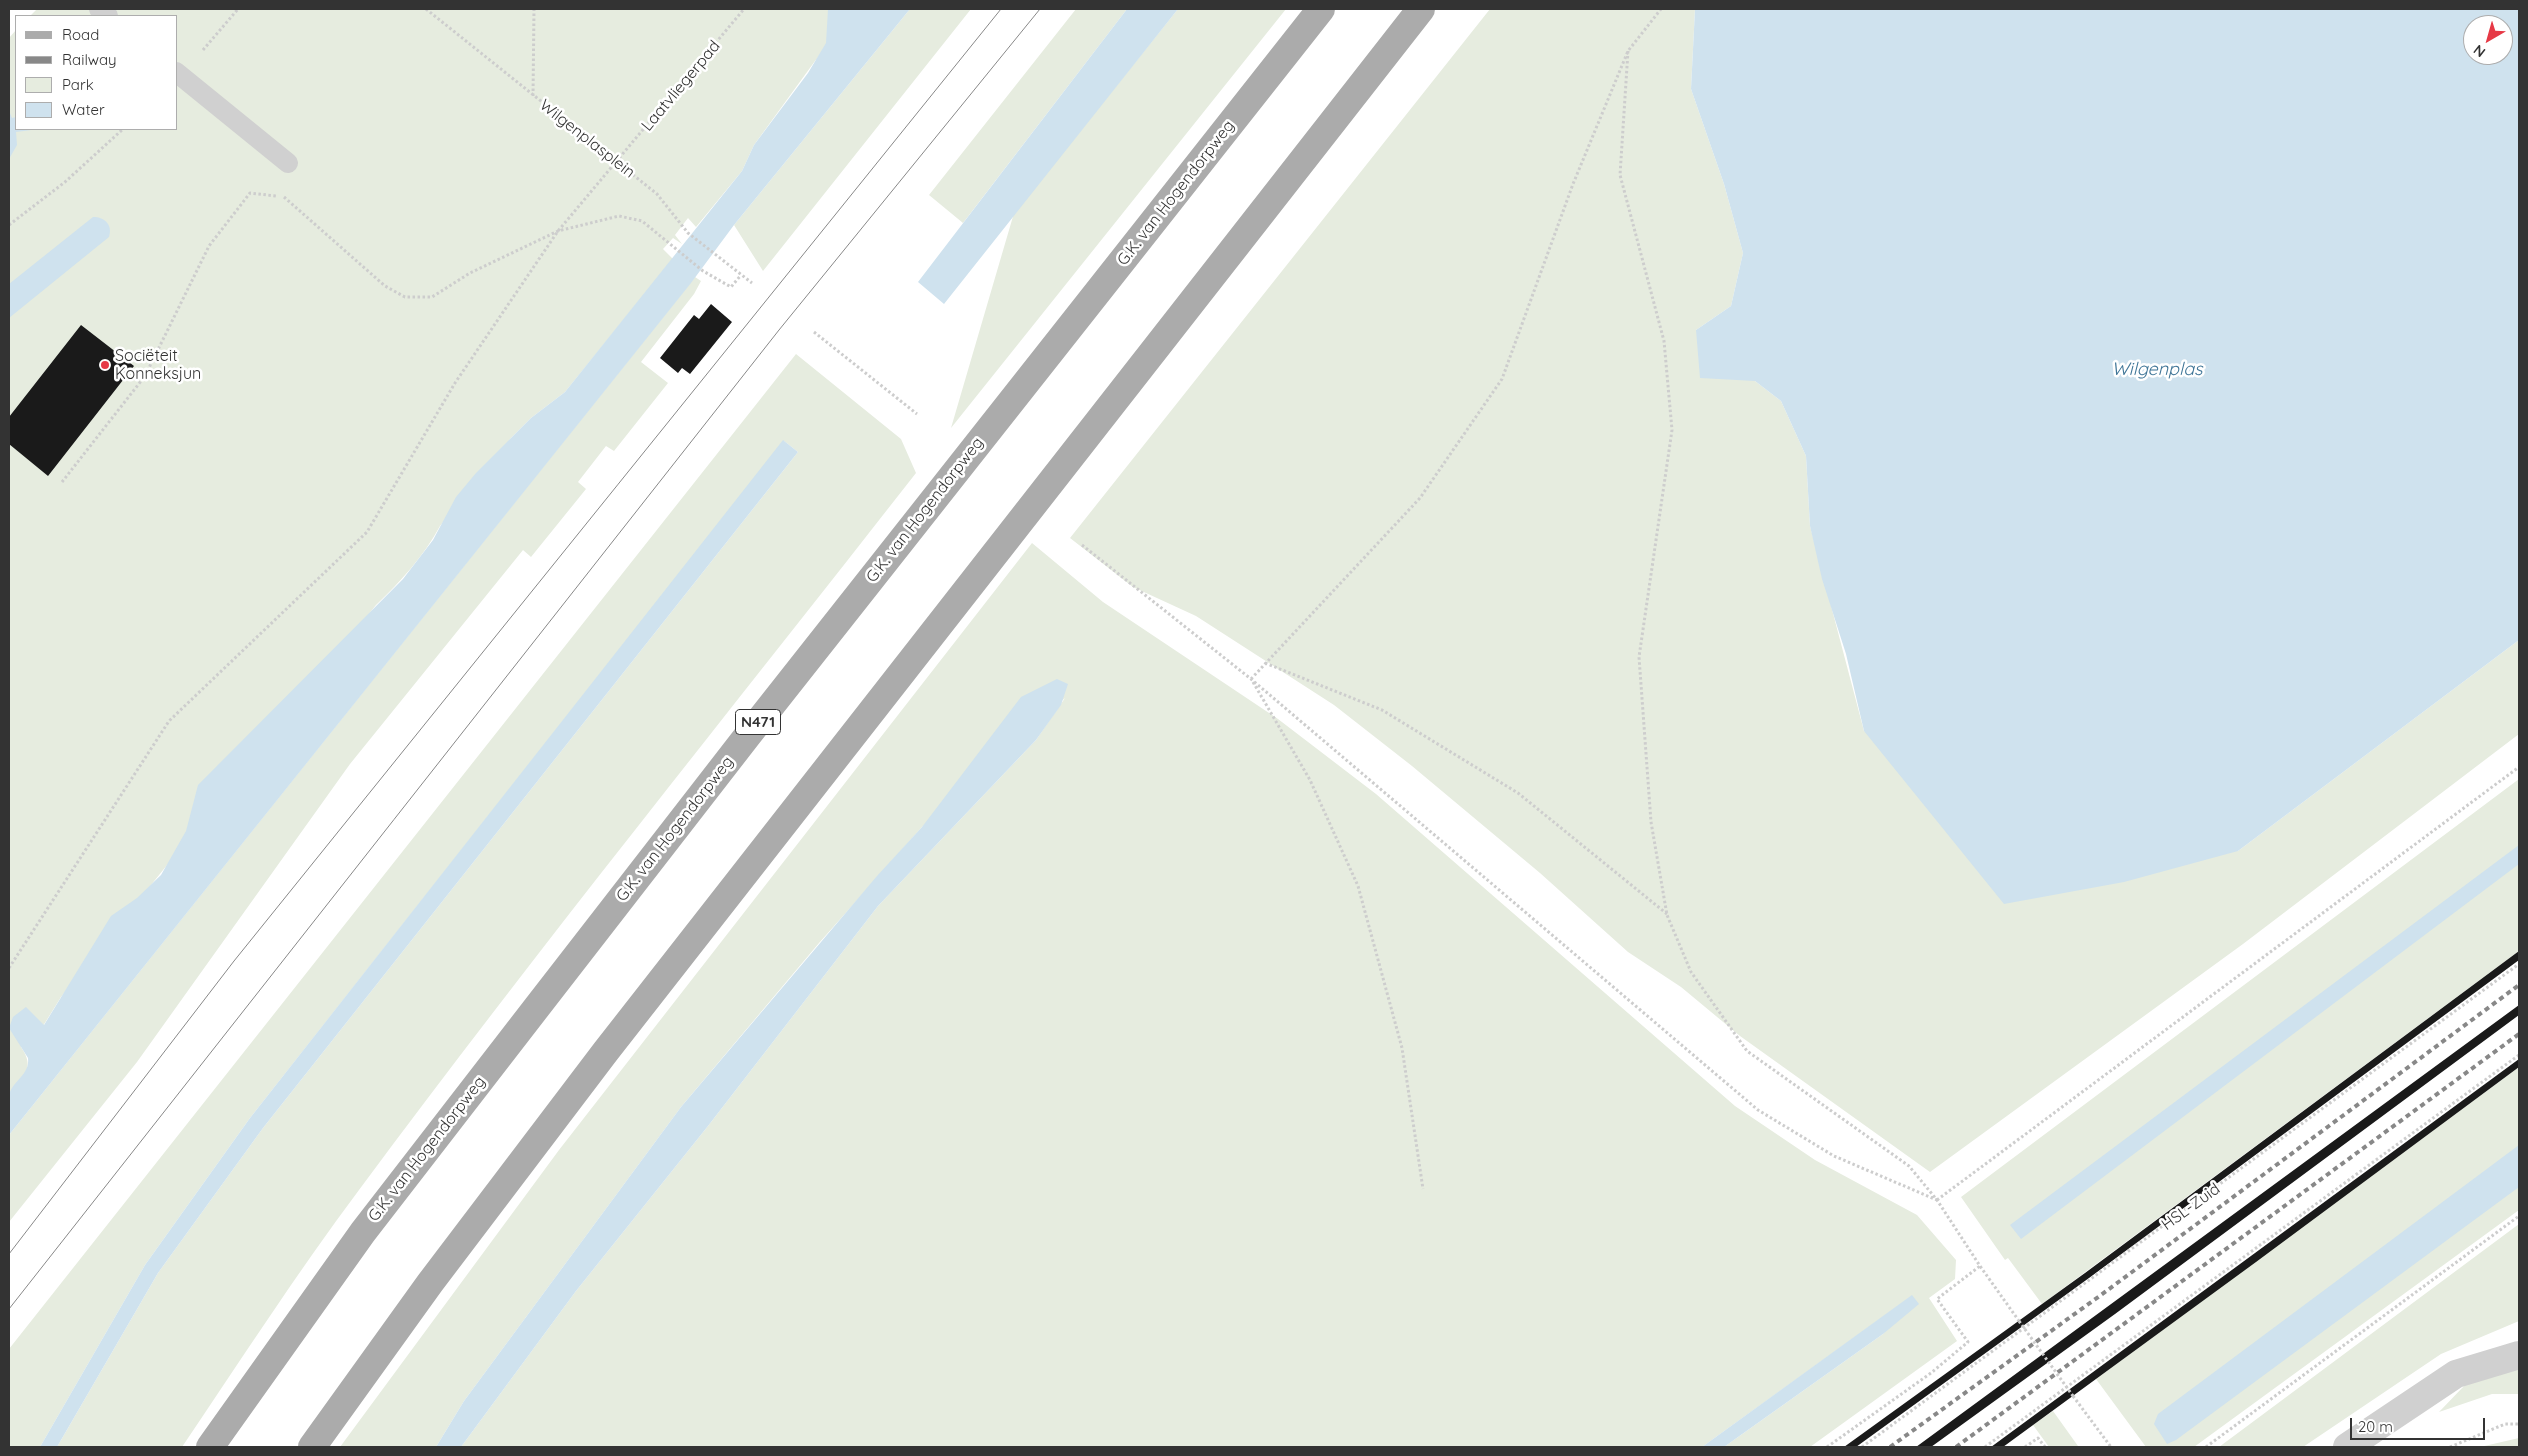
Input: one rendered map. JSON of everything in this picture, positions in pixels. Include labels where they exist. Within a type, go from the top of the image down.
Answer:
[{"type":"main road","name":"G.K. van Hogendorpweg","points":[[210,1447],[363,1232],[555,983],[1321,9]]},
{"type":"main road","points":[[312,1447],[430,1283],[606,1051],[1421,9]]},
{"type":"street","points":[[2347,1447],[2456,1374],[2519,1355]]},
{"type":"lane","points":[[179,74],[288,163]]},
{"type":"path","points":[[179,74],[238,9]]},
{"type":"path","name":"Wilgenplasplein","points":[[426,9],[532,96],[657,194],[688,233],[752,283]]},
{"type":"path","points":[[532,96],[534,9]]},
{"type":"path","name":"Laatvliegerpad","points":[[9,968],[169,721],[367,532],[455,383],[558,231],[617,163],[744,9]]},
{"type":"path","points":[[1251,679],[1420,498],[1502,379],[1573,184],[1628,51],[1661,9]]},
{"type":"path","points":[[1628,51],[1620,175],[1664,341],[1672,430],[1639,657],[1652,822],[1668,915],[1691,972],[1747,1052],[1909,1166],[1937,1200],[1980,1266],[2111,1447]]},
{"type":"path","points":[[9,225],[65,182],[122,130]]},
{"type":"path","points":[[62,482],[145,376],[209,246],[250,193],[284,198],[385,286],[406,297],[432,297],[470,274],[558,231],[619,216],[630,217],[642,222],[703,271],[731,287],[741,275]]},
{"type":"path","points":[[814,332],[917,414]]},
{"type":"path","points":[[1082,545],[1251,679],[1758,1110],[1834,1156],[1937,1200]]},
{"type":"path","points":[[1265,663],[1382,710],[1518,793],[1668,915]]},
{"type":"path","points":[[1251,679],[1310,780],[1358,886],[1402,1048],[1423,1189]]},
{"type":"path","points":[[1937,1200],[2519,767]]},
{"type":"path","name":"HSL-Zuid","points":[[1862,1447],[2519,964]]},
{"type":"path","points":[[1985,1447],[2519,1055]]},
{"type":"path","points":[[2206,1447],[2519,1216]]},
{"type":"path","points":[[1827,1447],[1931,1373],[1968,1342],[1936,1299],[1980,1266]]},
{"type":"path","points":[[2450,1447],[2505,1424],[2519,1424]]},
{"type":"path","points":[[2025,1447],[2038,1438],[2045,1447]]},
{"type":"green space","points":[[37,9],[857,9],[815,61],[754,145],[742,171],[696,227],[688,218],[675,235],[682,244],[673,238],[663,249],[673,259],[565,392],[531,418],[511,438],[440,526],[427,548],[411,568],[376,605],[61,997],[43,1026],[41,1023],[21,1047],[27,1061],[26,1072],[9,1094],[9,38],[15,31],[15,130],[178,130],[178,15],[31,15]]},
{"type":"green space","points":[[910,9],[971,9],[763,271],[734,225]]},
{"type":"green space","points":[[1076,9],[1127,9],[963,223],[929,195]]},
{"type":"green space","points":[[1178,9],[1286,9],[951,428],[1014,213]]},
{"type":"green space","points":[[1490,9],[1695,9],[1691,89],[1724,184],[1743,253],[1731,306],[1696,330],[1781,401],[1806,456],[1810,526],[1864,731],[2238,851],[2519,640],[2519,734],[2243,944],[1930,1172],[1740,1036],[1681,987],[1628,952],[1540,873],[1412,766],[1334,705],[1196,616],[1133,587],[1070,538]]},
{"type":"green space","points":[[695,277],[701,281],[694,294],[641,362],[668,383],[614,451],[606,446],[578,482],[586,489],[531,557],[523,550],[350,764],[137,1062],[9,1222],[9,1135]]},
{"type":"green space","points":[[796,354],[901,439],[916,473],[565,919],[427,1099],[313,1253],[182,1447],[57,1447],[158,1273],[263,1128],[798,452],[784,441],[250,1118],[145,1265],[40,1447],[9,1447],[9,1349]]},
{"type":"green space","points":[[1032,543],[1103,602],[1278,719],[1376,794],[1735,1106],[1815,1160],[1917,1215],[1956,1260],[1955,1279],[1929,1298],[1957,1341],[1810,1447],[1724,1447],[1883,1334],[1912,1296],[1702,1447],[461,1447],[576,1291],[708,1126],[878,906],[1036,740],[1065,698],[922,827],[819,943],[681,1107],[464,1401],[436,1447],[340,1447],[559,1150]]},
{"type":"green space","points":[[2519,779],[2519,951],[2042,1304],[2008,1258],[2005,1260],[1961,1197]]},
{"type":"green space","points":[[2519,1067],[2519,1210],[2194,1447],[2146,1447],[2096,1379]]},
{"type":"green space","points":[[2519,1224],[2519,1321],[2441,1354],[2303,1447],[2219,1447]]},
{"type":"green space","points":[[2519,1357],[2519,1394],[2492,1394],[2439,1412],[2464,1386]]},
{"type":"green space","points":[[2053,1411],[2079,1447],[2049,1447],[2033,1425]]},
{"type":"green space","points":[[2519,1438],[2519,1447],[2480,1447]]},
{"type":"water","points":[[828,9],[910,9],[734,225],[691,283],[9,1135],[9,1095],[28,1064],[28,1058],[9,1028],[13,1017],[26,1007],[44,1025],[111,916],[137,898],[161,875],[186,831],[198,785],[403,579],[433,540],[456,497],[476,473],[531,418],[565,392],[742,171],[754,145],[808,73],[826,43]]},
{"type":"water","points":[[1127,9],[1178,9],[944,304],[918,282]]},
{"type":"water","name":"Wilgenplas","points":[[1695,9],[2519,9],[2519,640],[2238,851],[2124,882],[2004,904],[1864,731],[1846,654],[1822,579],[1810,526],[1806,456],[1781,401],[1755,381],[1700,378],[1696,330],[1731,306],[1743,253],[1724,184],[1691,89]]},
{"type":"water","points":[[9,111],[12,118],[15,117],[15,130],[31,130],[16,132],[17,145],[9,159]]},
{"type":"water","points":[[93,217],[101,218],[107,222],[110,229],[109,237],[9,318],[9,284]]},
{"type":"water","points":[[783,440],[798,452],[263,1128],[158,1273],[57,1447],[40,1447],[145,1265],[250,1118]]},
{"type":"water","points":[[1057,679],[1068,684],[1061,705],[1036,740],[878,906],[708,1126],[576,1291],[461,1447],[436,1447],[464,1401],[681,1107],[877,876],[922,827],[1021,697]]},
{"type":"water","points":[[2519,845],[2519,864],[2021,1239],[2010,1225]]},
{"type":"water","points":[[2519,1145],[2519,1187],[2176,1440],[2167,1444],[2154,1424],[2158,1414]]},
{"type":"water","points":[[1912,1295],[1919,1304],[1883,1334],[1724,1447],[1702,1447]]},
{"type":"building","points":[[711,304],[732,322],[690,374],[682,368],[678,373],[660,358],[694,315],[699,319]]},
{"type":"building","points":[[81,325],[134,366],[48,476],[9,444],[9,417]]},
{"type":"building","points":[[2519,951],[2519,960],[2089,1278],[1856,1447],[1844,1447],[2085,1273]]},
{"type":"building","points":[[2519,1005],[2519,1015],[2115,1314],[1931,1447],[1916,1447]]},
{"type":"building","points":[[2519,1059],[2519,1067],[2256,1262],[2003,1447],[1991,1447]]},
{"type":"tram line","points":[[9,1254],[234,961],[1001,9]]},
{"type":"tram line","points":[[9,1309],[779,330],[1040,9]]},
{"type":"railway","points":[[1890,1447],[2101,1295],[2519,985]]},
{"type":"railway","points":[[1956,1447],[2519,1034]]},
{"type":"place","name":"Sociëteit Konneksjun","points":[[105,365]]}]
